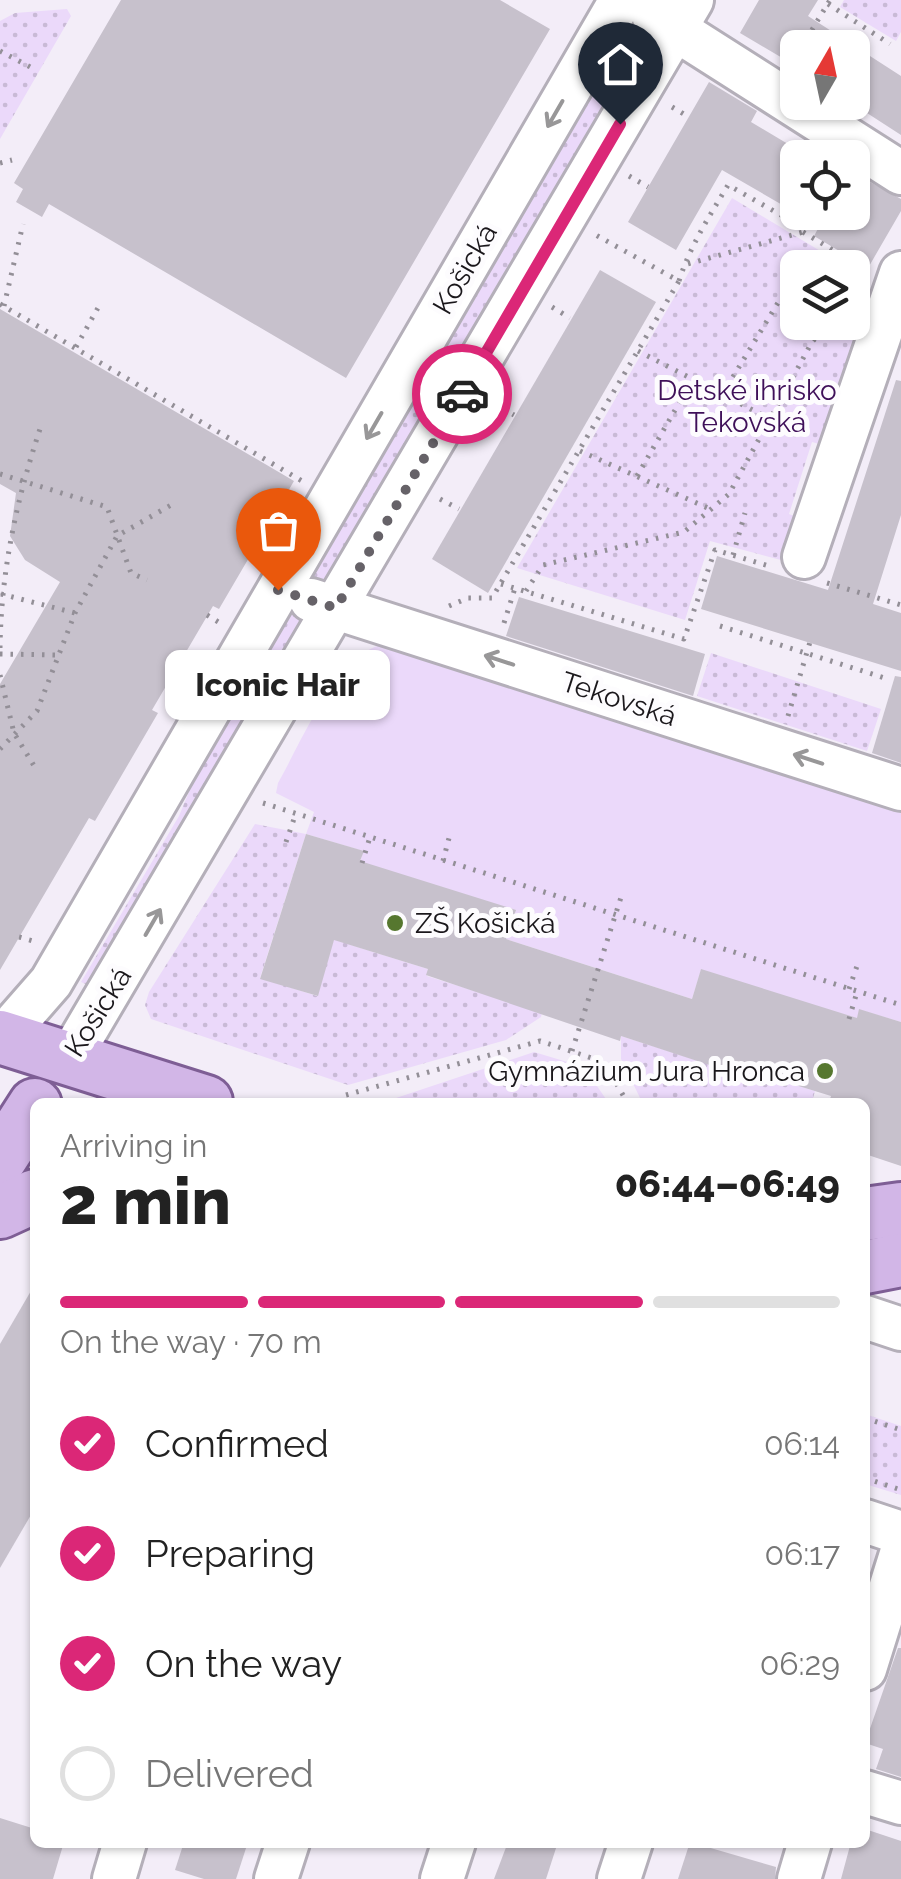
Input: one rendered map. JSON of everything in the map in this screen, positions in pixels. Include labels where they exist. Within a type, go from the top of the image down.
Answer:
[{"type":"main road","points":[[1,1038],[193,1098]]},
{"type":"main road","name":"Košická","points":[[41,1098],[69,1059]]},
{"type":"main road","points":[[0,1212],[30,1198]]},
{"type":"main road","points":[[870,1213],[901,1208]]},
{"type":"street","name":"Košická","points":[[1,1038],[51,982],[625,0],[684,15],[69,1059]]},
{"type":"street","points":[[684,15],[901,173]]},
{"type":"street","points":[[803,570],[886,273]]},
{"type":"street","points":[[278,590],[336,608]]},
{"type":"street","name":"Tekovská","points":[[336,608],[901,789]]},
{"type":"street","points":[[870,1523],[901,1533]]},
{"type":"street","points":[[870,1653],[901,1554]]},
{"type":"street","points":[[870,1794],[901,1804]]},
{"type":"street","points":[[114,1879],[123,1848]]},
{"type":"street","points":[[276,1879],[286,1848]]},
{"type":"street","points":[[442,1879],[452,1848]]},
{"type":"street","points":[[619,1879],[629,1848]]},
{"type":"street","points":[[799,1879],[808,1848]]},
{"type":"path","points":[[812,30],[829,2],[890,44]]},
{"type":"path","points":[[0,52],[34,69]]},
{"type":"path","points":[[669,106],[689,117]]},
{"type":"path","points":[[0,163],[12,160]]},
{"type":"path","points":[[627,175],[648,187]]},
{"type":"path","points":[[492,598],[679,281],[728,185],[802,227],[803,232]]},
{"type":"path","points":[[23,224],[2,305],[302,481]]},
{"type":"path","points":[[592,232],[679,281]]},
{"type":"path","points":[[684,265],[803,232],[886,273]]},
{"type":"path","points":[[722,394],[779,301]]},
{"type":"path","points":[[549,305],[570,318]]},
{"type":"path","points":[[76,347],[99,306]]},
{"type":"path","points":[[526,591],[543,565],[684,532],[729,494],[814,340]]},
{"type":"path","points":[[638,351],[772,420]]},
{"type":"path","points":[[637,476],[694,379]]},
{"type":"path","points":[[492,402],[514,414]]},
{"type":"path","points":[[42,423],[22,484],[1,594],[0,651],[58,655]]},
{"type":"path","points":[[579,451],[710,509]]},
{"type":"path","points":[[0,474],[22,484],[108,507],[131,573],[147,580]]},
{"type":"path","points":[[438,498],[458,509]]},
{"type":"path","points":[[0,749],[37,711],[75,614],[117,536],[171,505]]},
{"type":"path","points":[[733,555],[745,513]]},
{"type":"path","points":[[500,584],[684,639],[715,550],[803,570],[901,605]]},
{"type":"path","points":[[500,634],[515,588]]},
{"type":"path","points":[[1,594],[75,614]]},
{"type":"path","points":[[207,615],[220,623]]},
{"type":"path","points":[[720,626],[888,679]]},
{"type":"path","points":[[787,718],[810,642]]},
{"type":"path","points":[[0,675],[14,733],[36,769]]},
{"type":"path","points":[[262,803],[901,1005]]},
{"type":"path","points":[[286,842],[296,813]]},
{"type":"path","points":[[362,863],[370,837]]},
{"type":"path","points":[[443,860],[449,838]]},
{"type":"path","points":[[572,1051],[624,891]]},
{"type":"path","points":[[19,937],[36,942]]},
{"type":"path","points":[[849,1019],[857,966]]},
{"type":"path","points":[[346,1095],[540,1041],[604,1062],[625,1098]]},
{"type":"path","points":[[870,1420],[901,1430]]},
{"type":"path","points":[[870,1480],[901,1490]]},
{"type":"green space","points":[[844,0],[901,0],[901,32],[896,41],[840,7]]},
{"type":"green space","points":[[67,9],[71,16],[0,139],[0,21],[15,13]]},
{"type":"green space","points":[[625,32],[642,38],[643,51],[333,585],[310,589],[307,569]]},
{"type":"green space","name":"Detské ihrisko Tekovská","points":[[732,198],[819,250],[780,250],[780,340],[859,340],[830,447],[812,442],[789,514],[807,521],[792,563],[710,541],[685,620],[517,568]]},
{"type":"green space","points":[[283,614],[294,615],[302,622],[95,988],[81,982],[179,816],[221,715]]},
{"type":"green space","points":[[381,645],[901,813],[901,1022],[860,1010],[856,1021],[701,970],[692,999],[506,939],[515,910],[360,863],[363,851],[306,834],[314,812],[276,793],[278,783],[335,683],[349,665]]},
{"type":"green space","points":[[711,653],[881,709],[867,751],[697,696]]},
{"type":"green space","points":[[255,824],[306,834],[260,978],[317,996],[335,935],[351,945],[428,969],[427,976],[542,1012],[541,1017],[506,1040],[348,1085],[151,1019],[145,1005],[149,992]]},
{"type":"green space","points":[[621,1036],[737,1073],[740,1068],[815,1091],[813,1098],[640,1098],[621,1059]]},
{"type":"green space","points":[[534,1052],[584,1067],[605,1098],[396,1098]]},
{"type":"green space","points":[[870,1416],[901,1426],[901,1495],[870,1486]]},
{"type":"building","points":[[121,0],[500,0],[550,29],[346,378],[49,204],[42,217],[16,202],[23,189],[14,183]]},
{"type":"building","points":[[759,0],[818,0],[808,16],[830,30],[780,30],[780,57],[740,33]]},
{"type":"building","points":[[870,56],[901,76],[901,135],[870,115]]},
{"type":"building","points":[[709,82],[757,111],[751,122],[781,140],[780,204],[722,170],[676,250],[628,222]]},
{"type":"building","points":[[870,182],[901,199],[901,211],[870,265],[870,250],[838,250],[814,236],[817,230],[870,230]]},
{"type":"building","points":[[600,270],[656,302],[488,593],[432,559]]},
{"type":"building","points":[[0,309],[294,481],[219,609],[213,606],[152,710],[158,713],[95,821],[89,818],[0,970],[0,684],[60,582],[25,560],[10,536],[16,493],[0,484]]},
{"type":"building","points":[[896,380],[901,381],[901,515],[873,604],[901,613],[901,671],[701,609],[717,556],[828,590]]},
{"type":"building","points":[[519,597],[705,654],[693,696],[506,636]]},
{"type":"building","points":[[895,676],[901,677],[901,763],[872,753]]},
{"type":"building","points":[[306,834],[364,851],[360,861],[516,910],[506,939],[692,999],[701,969],[857,1018],[859,1009],[901,1022],[901,1166],[870,1156],[870,1098],[830,1098],[740,1068],[737,1074],[621,1036],[620,1041],[426,975],[428,969],[334,940],[318,996],[260,979]]},
{"type":"building","points":[[30,1293],[30,1517],[0,1568],[0,1344]]},
{"type":"building","points":[[901,1648],[901,1777],[876,1769],[883,1749],[870,1745],[870,1729]]},
{"type":"building","points":[[0,1818],[30,1827],[30,1848],[62,1848],[53,1879],[0,1879]]},
{"type":"building","points":[[870,1831],[901,1841],[901,1879],[841,1879],[849,1848],[870,1848]]},
{"type":"building","points":[[182,1848],[246,1848],[236,1879],[204,1879],[175,1870]]},
{"type":"building","points":[[506,1848],[556,1848],[546,1879],[494,1879]]},
{"type":"building","points":[[688,1848],[711,1848],[776,1867],[775,1879],[678,1879]]},
{"type":"way so far","points":[[278,590],[336,608],[462,394]]},
{"type":"place","name":"Iconic Hair","points":[[278,590]]},
{"type":"place","name":"ZŠ Košická","points":[[395,923]]},
{"type":"place","name":"Gymnázium Jura Hronca","points":[[825,1071]]},
{"type":"route","points":[[462,394],[620,124]]}]
